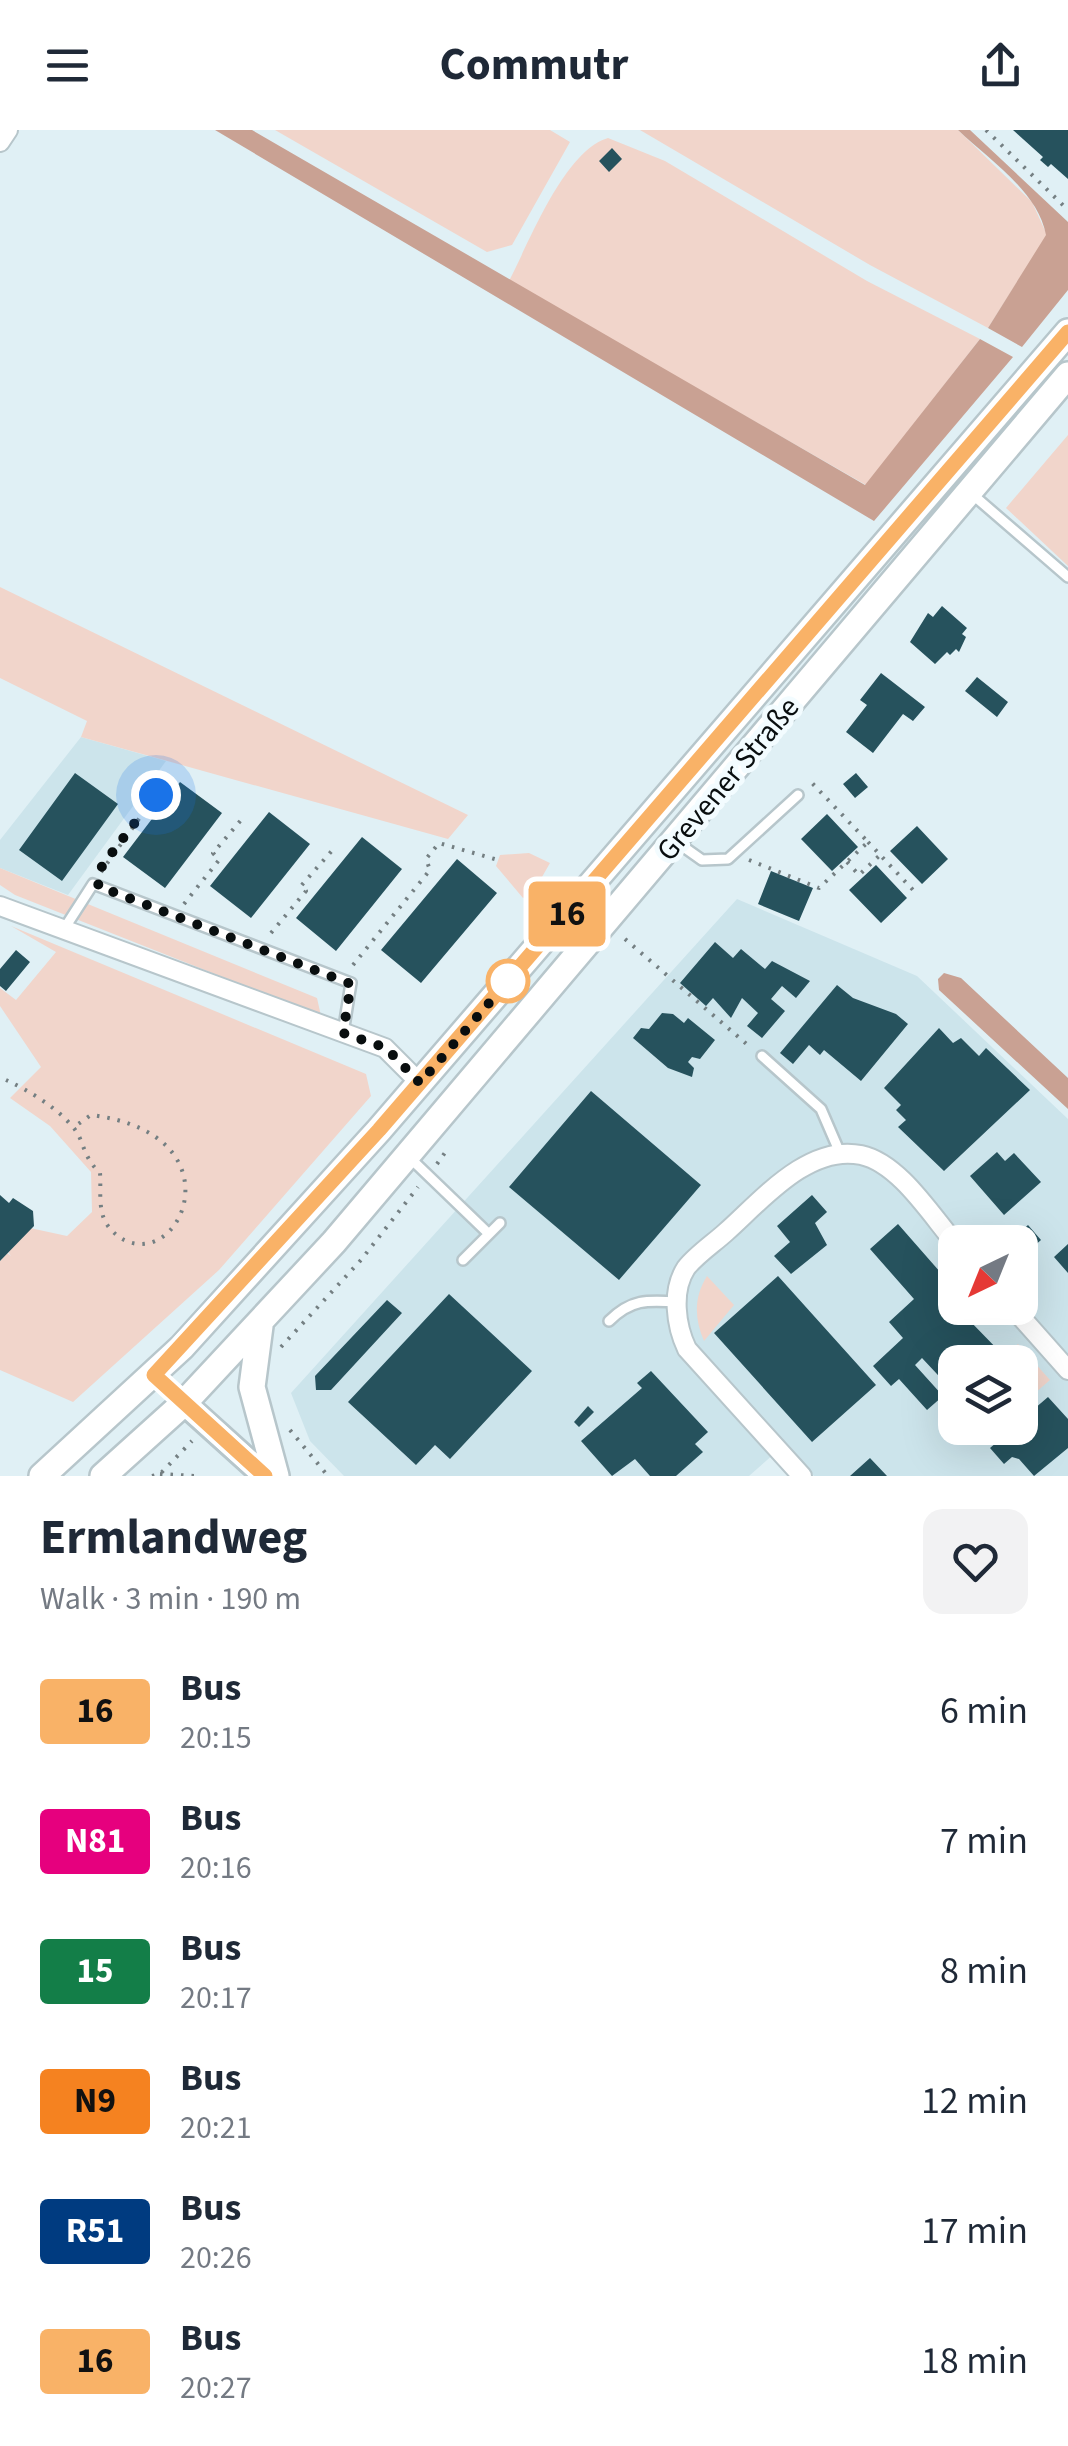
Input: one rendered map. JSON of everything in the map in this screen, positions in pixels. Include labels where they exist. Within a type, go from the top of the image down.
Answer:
[{"type":"main road","name":"Grevener Straße","points":[[42,1476],[154,1375],[420,1083],[1068,332]]},
{"type":"main road","name":"Grevener Straße","points":[[102,1476],[184,1403],[408,1156],[1068,375]]},
{"type":"main road","points":[[262,1321],[252,1365],[252,1387],[276,1476]]},
{"type":"main road","points":[[154,1375],[184,1403]]},
{"type":"street","points":[[0,142],[8,130]]},
{"type":"street","points":[[0,906],[386,1048],[420,1083]]},
{"type":"street","points":[[802,1476],[687,1349],[678,1324],[677,1302],[687,1268],[781,1184],[820,1160],[841,1155],[863,1155],[898,1177],[939,1225]]},
{"type":"street","points":[[1027,1325],[1068,1370]]},
{"type":"street","points":[[184,1403],[266,1476]]},
{"type":"lane","points":[[971,493],[1068,577]]},
{"type":"lane","points":[[676,841],[702,860],[713,862],[735,854],[798,795]]},
{"type":"lane","points":[[64,929],[93,884],[351,984],[343,1033]]},
{"type":"lane","points":[[762,1056],[821,1109],[841,1155]]},
{"type":"lane","points":[[408,1156],[489,1234]]},
{"type":"lane","points":[[464,1260],[500,1222]]},
{"type":"lane","points":[[609,1322],[624,1306],[642,1300],[677,1302]]},
{"type":"path","points":[[986,130],[1068,210]]},
{"type":"path","points":[[798,795],[812,782],[914,891]]},
{"type":"path","points":[[98,886],[102,866],[156,795]]},
{"type":"path","points":[[175,916],[219,860],[213,853],[242,820]]},
{"type":"path","points":[[735,854],[819,888],[868,842]]},
{"type":"path","points":[[340,980],[430,870],[426,859],[440,843],[498,860]]},
{"type":"path","points":[[258,948],[306,891],[301,886],[336,846]]},
{"type":"path","points":[[847,862],[859,875],[880,855]]},
{"type":"path","points":[[606,923],[762,1056]]},
{"type":"path","points":[[6,1080],[28,1090],[74,1127],[84,1158],[100,1173],[102,1212],[110,1231],[132,1246],[147,1245],[179,1219],[189,1196],[186,1179],[158,1137],[121,1119],[92,1115],[74,1127]]},
{"type":"path","points":[[286,1424],[328,1476]]},
{"type":"path","points":[[160,1474],[196,1476]]},
{"type":"shaded area","points":[[215,130],[252,130],[865,485],[980,339],[1013,357],[874,521]]},
{"type":"shaded area","points":[[275,130],[550,130],[570,142],[512,245],[487,252]]},
{"type":"shaded area","points":[[640,130],[958,130],[1032,202],[1047,235],[988,328],[870,265]]},
{"type":"shaded area","points":[[958,130],[970,130],[1068,222],[1068,290],[1022,347],[988,328],[1046,235],[1023,190]]},
{"type":"shaded area","points":[[608,138],[665,161],[867,281],[980,339],[866,485],[509,281],[563,178],[592,146]]},
{"type":"shaded area","points":[[1068,435],[1068,566],[1006,508]]},
{"type":"shaded area","points":[[0,587],[468,815],[448,839],[81,737],[87,721],[0,678]]},
{"type":"shaded area","points":[[81,737],[166,761],[68,895],[0,868],[0,840]]},
{"type":"shaded area","points":[[529,853],[550,863],[542,877],[547,883],[523,898],[496,866],[500,855]]},
{"type":"shaded area","points":[[0,868],[317,998],[321,1016],[15,895],[0,885]]},
{"type":"shaded area","points":[[737,899],[917,976],[1068,1119],[1068,1476],[814,1476],[785,1444],[749,1476],[344,1476],[310,1441],[291,1393]]},
{"type":"shaded area","points":[[11,926],[366,1074],[371,1096],[219,1270],[73,1402],[0,1370],[0,1261],[7,1253],[11,1256],[8,1252],[30,1228],[67,1236],[92,1212],[91,1172],[50,1126],[10,1098],[41,1067],[0,1006],[0,988],[16,1000],[56,952]]},
{"type":"shaded area","points":[[944,973],[961,978],[1068,1078],[1068,1109],[939,990],[938,979]]},
{"type":"shaded area","points":[[707,1276],[734,1305],[704,1341],[697,1308]]},
{"type":"shaded area","points":[[1038,1366],[1050,1380],[1038,1390]]},
{"type":"building","points":[[1013,130],[1068,130],[1068,179],[1040,160],[1043,157]]},
{"type":"building","points":[[612,148],[622,159],[609,172],[599,161]]},
{"type":"building","points":[[942,606],[967,628],[962,634],[966,637],[959,652],[947,652],[935,664],[910,642],[928,613],[933,617]]},
{"type":"building","points":[[881,673],[925,707],[913,721],[903,714],[873,753],[846,732],[867,705],[860,700]]},
{"type":"building","points":[[977,677],[1008,702],[997,717],[965,691]]},
{"type":"building","points":[[75,773],[118,804],[62,881],[19,850]]},
{"type":"building","points":[[856,773],[868,787],[855,798],[843,784]]},
{"type":"building","points":[[180,782],[222,813],[165,888],[123,857]]},
{"type":"building","points":[[269,812],[310,844],[251,918],[210,886]]},
{"type":"building","points":[[827,814],[858,847],[832,871],[801,839]]},
{"type":"building","points":[[917,826],[948,859],[922,884],[890,851]]},
{"type":"building","points":[[362,837],[402,869],[336,951],[296,918]]},
{"type":"building","points":[[457,859],[497,893],[421,983],[381,950]]},
{"type":"building","points":[[876,865],[907,898],[881,923],[849,890]]},
{"type":"building","points":[[771,871],[813,888],[799,921],[758,904]]},
{"type":"building","points":[[715,942],[733,958],[741,949],[765,969],[772,961],[810,981],[796,998],[782,986],[771,999],[785,1011],[762,1038],[747,1026],[758,1013],[742,998],[731,1018],[713,998],[706,1006],[680,983]]},
{"type":"building","points":[[16,950],[30,962],[6,991],[0,986],[0,969]]},
{"type":"building","points":[[837,985],[853,998],[896,1014],[908,1024],[861,1081],[824,1050],[820,1055],[809,1045],[793,1064],[780,1053]]},
{"type":"building","points":[[662,1013],[673,1014],[684,1023],[688,1018],[715,1040],[700,1059],[692,1057],[688,1062],[694,1068],[692,1077],[668,1068],[633,1038],[641,1028],[649,1029]]},
{"type":"building","points":[[939,1028],[953,1043],[961,1038],[979,1056],[986,1048],[1030,1090],[944,1171],[898,1127],[906,1120],[896,1110],[901,1105],[884,1088]]},
{"type":"building","points":[[591,1091],[701,1185],[619,1280],[509,1187]]},
{"type":"building","points":[[997,1152],[1005,1161],[1014,1153],[1041,1182],[1004,1215],[970,1176]]},
{"type":"building","points":[[0,1195],[9,1203],[13,1198],[33,1211],[34,1226],[0,1261]]},
{"type":"building","points":[[812,1195],[827,1212],[815,1223],[827,1245],[791,1274],[774,1256],[790,1242],[777,1226]]},
{"type":"building","points":[[898,1224],[938,1270],[938,1325],[974,1325],[993,1345],[938,1345],[938,1375],[922,1358],[915,1365],[938,1390],[938,1400],[927,1410],[899,1379],[891,1386],[873,1366],[903,1338],[889,1322],[914,1299],[870,1249]]},
{"type":"building","points":[[1068,1244],[1068,1273],[1054,1257]]},
{"type":"building","points":[[778,1276],[876,1385],[812,1442],[714,1333]]},
{"type":"building","points":[[449,1294],[532,1371],[450,1459],[435,1445],[416,1465],[348,1402]]},
{"type":"building","points":[[387,1300],[402,1313],[331,1390],[316,1390],[315,1376]]},
{"type":"building","points":[[651,1371],[708,1432],[695,1444],[703,1452],[676,1476],[650,1476],[635,1459],[612,1476],[581,1441],[642,1388],[637,1383]]},
{"type":"building","points":[[1048,1397],[1068,1419],[1068,1448],[1034,1476],[1019,1459],[1012,1457],[1004,1464],[990,1448],[1038,1445],[1038,1406]]},
{"type":"building","points":[[588,1406],[594,1412],[579,1427],[574,1422]]},
{"type":"building","points":[[870,1458],[887,1476],[850,1476]]},
{"type":"bus line","name":"16","points":[[265,1476],[154,1375],[379,1130],[1068,332]]},
{"type":"route","points":[[156,795],[102,866],[98,886],[351,984],[343,1033],[386,1048],[420,1083],[508,981]]}]
